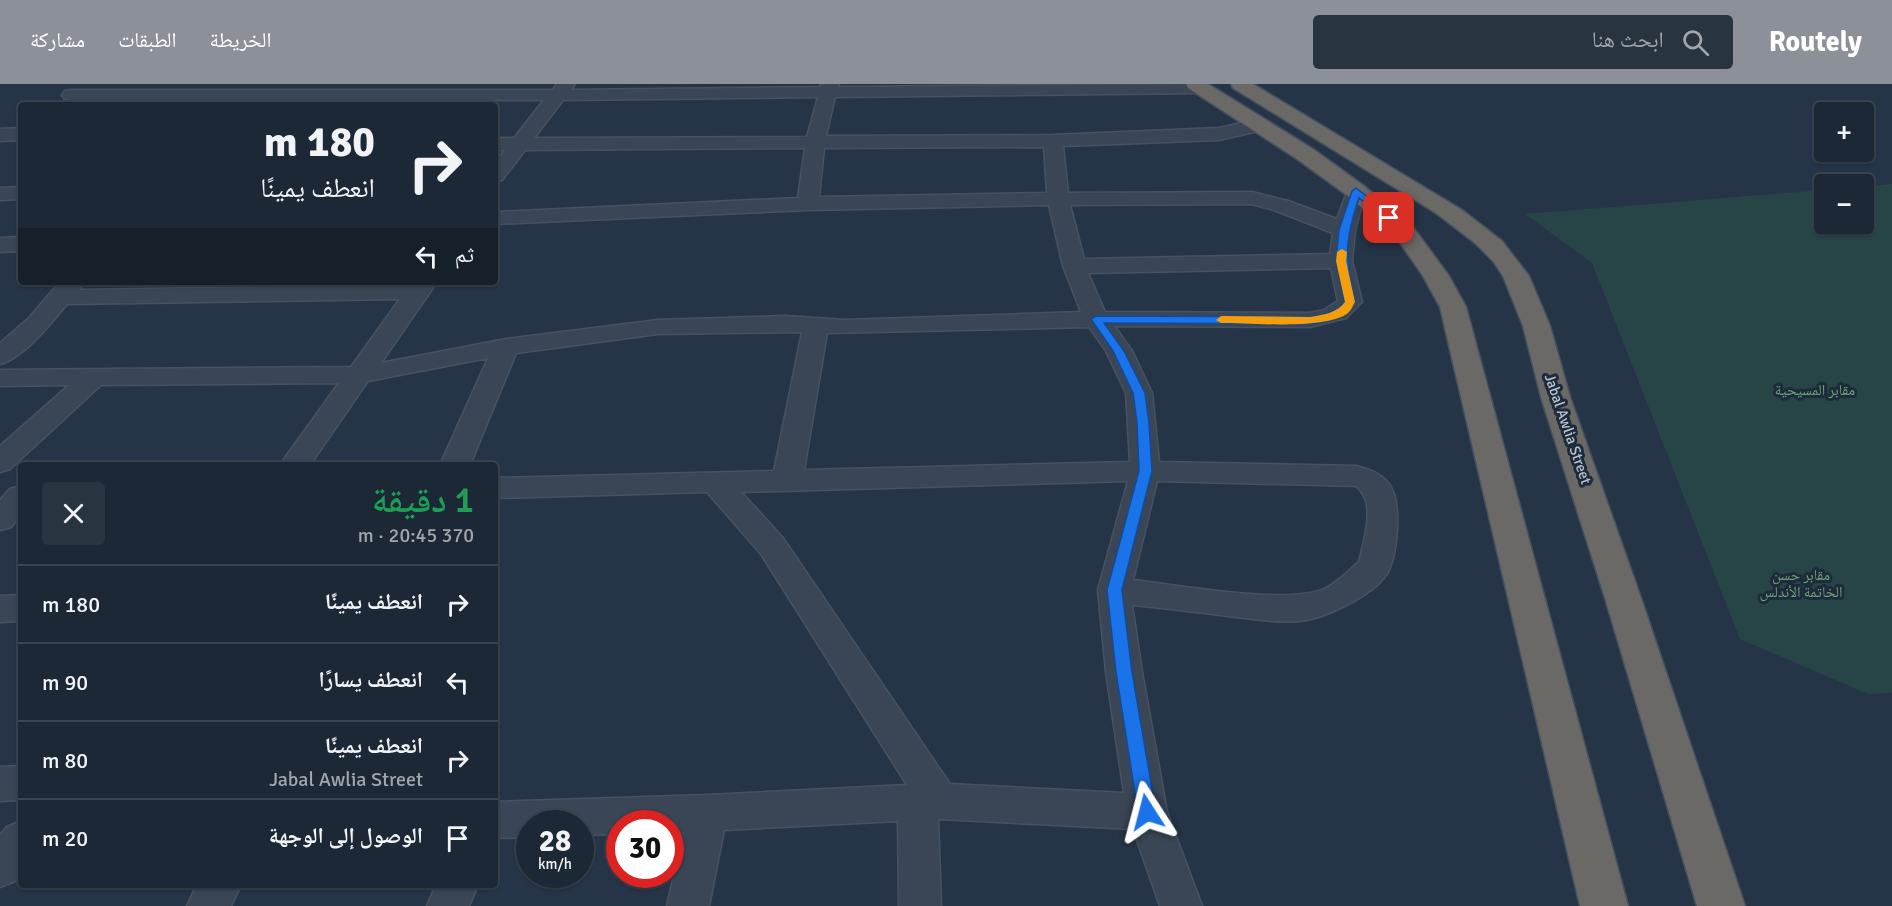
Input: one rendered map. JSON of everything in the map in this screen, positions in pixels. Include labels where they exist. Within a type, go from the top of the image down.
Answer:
[{"type":"highway","name":"Jabal Awlia Street","points":[[1240,84],[1454,214],[1499,252],[1516,276],[1532,313],[1560,412],[1588,488],[1721,906]]},
{"type":"highway","points":[[1199,86],[1356,191],[1405,232],[1426,260],[1453,308],[1604,906]]},
{"type":"street","points":[[63,100],[87,84]]},
{"type":"street","points":[[63,100],[562,89],[1199,86]]},
{"type":"street","points":[[808,204],[816,143],[830,88]]},
{"type":"street","points":[[498,172],[562,89]]},
{"type":"street","points":[[498,144],[1053,141],[1219,134],[1260,125]]},
{"type":"street","points":[[1053,141],[1058,199],[1074,266],[1096,319],[1119,351],[1139,393],[1145,471],[1114,590],[1124,672],[1147,812],[1181,906]]},
{"type":"street","points":[[0,378],[358,375],[506,347],[658,327],[775,323],[846,327],[1096,319],[1310,320],[1327,318],[1344,311],[1350,302],[1341,261],[1344,230],[1356,191]]},
{"type":"street","points":[[0,194],[18,193]]},
{"type":"street","points":[[498,218],[808,204],[1252,198],[1266,200],[1344,230]]},
{"type":"street","points":[[0,245],[18,244]]},
{"type":"street","points":[[1074,266],[1341,261]]},
{"type":"street","points":[[0,356],[37,324],[67,290],[422,287]]},
{"type":"street","points":[[297,462],[422,287]]},
{"type":"street","points":[[0,324],[37,324]]},
{"type":"street","points":[[788,481],[816,325]]},
{"type":"street","points":[[456,462],[506,347]]},
{"type":"street","points":[[0,462],[93,378]]},
{"type":"street","points":[[498,488],[1145,471],[1356,476],[1370,480],[1378,491],[1384,524],[1374,568],[1338,597],[1302,608],[1268,608],[1114,590]]},
{"type":"street","points":[[0,481],[18,481]]},
{"type":"street","points":[[715,482],[772,546],[928,801],[920,906]]},
{"type":"street","points":[[0,519],[18,499]]},
{"type":"street","points":[[0,609],[18,608]]},
{"type":"street","points":[[0,784],[18,783]]},
{"type":"street","points":[[498,820],[708,813],[928,801],[1147,812]]},
{"type":"street","points":[[688,906],[708,813]]},
{"type":"street","points":[[0,867],[18,844]]},
{"type":"street","points":[[208,906],[218,888]]},
{"type":"street","points":[[448,906],[456,888]]},
{"type":"green space","name":"مقابر حسن الخاتمة الأندلس","points":[[1892,184],[1892,693],[1868,694],[1740,639],[1592,263],[1525,214],[1814,191],[1814,234],[1874,234],[1874,186]]},
{"type":"slow traffic","points":[[1221,320],[1310,320],[1327,318],[1344,311],[1350,302],[1341,261],[1342,252]]},
{"type":"route","points":[[1147,812],[1124,672],[1114,590],[1145,471],[1143,423],[1139,393],[1119,351],[1096,319],[1310,320],[1327,318],[1344,311],[1350,302],[1341,261],[1344,230],[1356,191],[1389,218]]},
{"type":"park label","name":"مقابر المسيحية","points":[[1815,390]]}]
